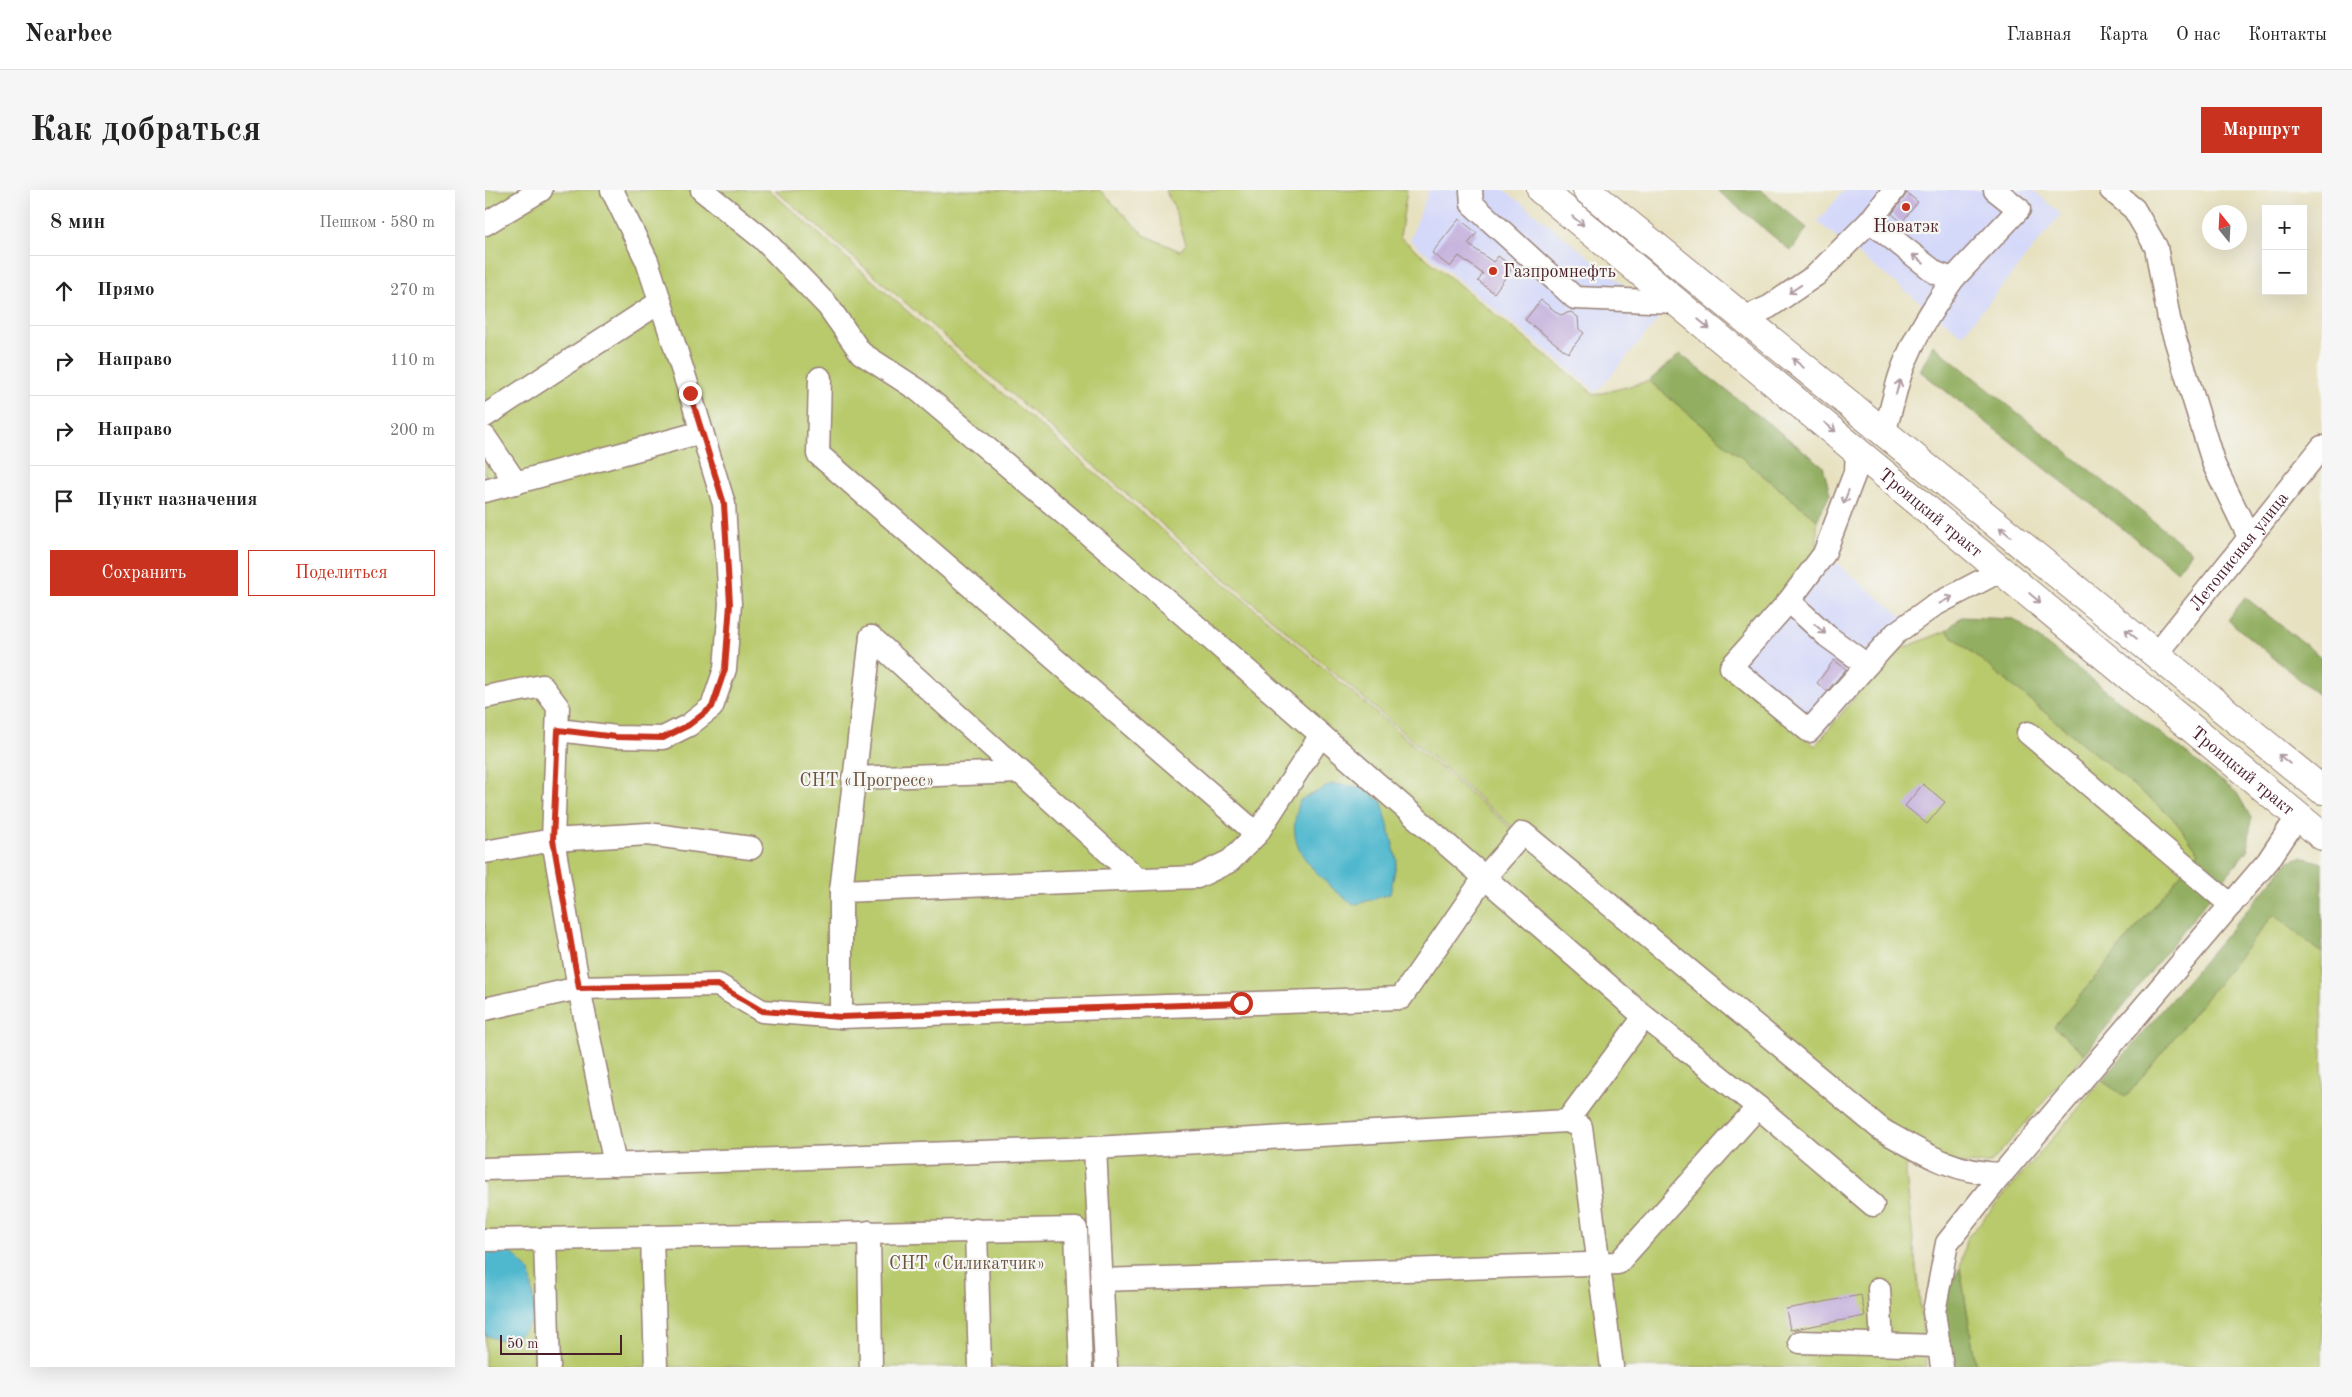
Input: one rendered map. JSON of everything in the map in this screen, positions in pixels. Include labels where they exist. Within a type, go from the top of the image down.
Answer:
[{"type":"main road","name":"Троицкий тракт","points":[[1541,190],[2322,836]]},
{"type":"main road","name":"Троицкий тракт","points":[[1587,190],[2322,790]]},
{"type":"street","points":[[485,224],[541,190]]},
{"type":"street","points":[[558,730],[616,737],[663,738],[689,725],[712,707],[725,669],[730,604],[724,504],[647,261],[612,190]]},
{"type":"street","points":[[702,190],[763,239],[828,306],[861,353],[918,390],[1171,604],[1644,1017],[1758,1107],[1873,1205]]},
{"type":"street","points":[[1471,190],[1472,204],[1575,298],[1677,302]]},
{"type":"street","points":[[1743,318],[1769,307],[1816,275],[1870,221],[1894,190]]},
{"type":"street","points":[[1883,433],[1889,418],[1901,372],[1921,325],[1953,279],[2019,209],[1995,190]]},
{"type":"street","points":[[2111,190],[2134,209],[2156,247],[2169,319],[2215,465],[2249,537]]},
{"type":"street","points":[[1870,221],[1936,273],[1953,279]]},
{"type":"street","points":[[485,416],[660,302]]},
{"type":"street","points":[[820,378],[818,454],[1257,834]]},
{"type":"street","points":[[485,491],[702,432]]},
{"type":"street","points":[[485,437],[517,482]]},
{"type":"street","name":"Летописная улица","points":[[2156,654],[2322,447]]},
{"type":"street","points":[[1857,450],[1855,470],[1824,554],[1789,601],[1731,667],[1809,731],[1896,633],[1933,606],[2002,570]]},
{"type":"street","points":[[1789,601],[1827,636],[1867,666]]},
{"type":"street","points":[[841,1017],[841,891],[871,637],[1137,879]]},
{"type":"street","points":[[485,697],[542,686],[558,707],[553,840],[579,988],[615,1165]]},
{"type":"street","points":[[2028,733],[2231,905]]},
{"type":"street","points":[[841,891],[1197,876],[1230,860],[1257,834],[1321,735]]},
{"type":"street","points":[[853,778],[1020,772]]},
{"type":"street","points":[[1800,1342],[1882,1344],[1941,1356],[1934,1312],[1947,1243],[2002,1174],[2268,861],[2297,816]]},
{"type":"street","points":[[485,1009],[579,988],[718,985],[762,1011],[841,1017],[1401,998],[1484,878],[1523,833],[1882,1130],[1930,1158],[1979,1174],[2002,1174]]},
{"type":"street","points":[[485,852],[553,840],[648,834],[751,848]]},
{"type":"street","points":[[1567,1121],[1644,1017]]},
{"type":"street","points":[[1101,1280],[1618,1263],[1758,1107]]},
{"type":"street","points":[[485,1169],[1095,1148],[1567,1121],[1581,1127],[1612,1367]]},
{"type":"street","points":[[1095,1148],[1106,1367]]},
{"type":"street","points":[[485,1240],[1076,1229],[1081,1367]]},
{"type":"street","points":[[976,1230],[979,1367]]},
{"type":"street","points":[[869,1232],[871,1367]]},
{"type":"street","points":[[652,1237],[656,1367]]},
{"type":"street","points":[[545,1239],[549,1367]]},
{"type":"street","points":[[1879,1290],[1882,1344]]},
{"type":"shaded area","points":[[1429,190],[1505,190],[1662,315],[1597,392],[1410,240]]},
{"type":"shaded area","points":[[1844,190],[2033,190],[2061,214],[1962,335],[1817,222]]},
{"type":"shaded area","points":[[1822,551],[1911,624],[1816,741],[1726,669]]},
{"type":"green space","name":"СНТ «Прогресс»","points":[[485,190],[769,190],[954,352],[1782,1060],[775,190],[1100,190],[1144,235],[1180,251],[1186,244],[1173,205],[1165,190],[1407,190],[1400,237],[1595,395],[1649,381],[1817,520],[1817,553],[1723,670],[1815,746],[1891,653],[1946,631],[2172,817],[2199,852],[2054,1027],[2085,1054],[1991,1163],[1905,1166],[1927,1367],[485,1367]]},
{"type":"green space","points":[[1717,190],[1761,190],[1807,228],[1791,251]]},
{"type":"green space","points":[[1933,345],[2192,552],[2177,571],[1920,371]]},
{"type":"green space","points":[[1680,354],[1823,466],[1830,494],[1817,520],[1649,381]]},
{"type":"green space","points":[[2245,597],[2322,658],[2322,698],[2228,620]]},
{"type":"green space","points":[[1961,617],[2014,619],[2237,793],[2251,818],[2248,849],[2085,1054],[2054,1027],[2199,852],[2172,817],[1946,631]]},
{"type":"green space","points":[[2301,857],[2322,863],[2322,953],[2274,914],[2126,1097],[2102,1081],[2289,861]]},
{"type":"green space","points":[[2274,914],[2322,953],[2322,1367],[1976,1367],[1960,1268],[1966,1239],[2102,1081],[2126,1096]]},
{"type":"green space","points":[[1960,1268],[1976,1367],[1949,1367],[1944,1328],[1945,1304],[1953,1280]]},
{"type":"water","points":[[1332,784],[1361,787],[1382,802],[1397,860],[1390,894],[1354,905],[1327,883],[1302,855],[1295,835],[1296,817],[1300,800]]},
{"type":"water","points":[[485,1249],[509,1250],[530,1271],[536,1317],[519,1335],[509,1340],[495,1339],[485,1335]]},
{"type":"building","points":[[1907,193],[1918,202],[1902,222],[1892,214]]},
{"type":"building","points":[[1459,219],[1477,233],[1468,244],[1493,262],[1498,256],[1513,267],[1494,293],[1478,281],[1483,274],[1459,256],[1450,267],[1432,253]]},
{"type":"building","points":[[1541,300],[1560,315],[1571,312],[1578,317],[1579,329],[1584,333],[1568,353],[1525,320]]},
{"type":"building","points":[[1834,660],[1846,669],[1827,691],[1817,683]]},
{"type":"building","points":[[1923,784],[1945,802],[1927,824],[1905,806]]},
{"type":"building","points":[[1861,1295],[1865,1316],[1790,1330],[1786,1309]]},
{"type":"place","name":"Новатэк","points":[[1906,207]]},
{"type":"place","name":"Газпромнефть","points":[[1493,271]]},
{"type":"route","points":[[690,393],[724,504],[730,604],[725,669],[712,707],[689,725],[663,738],[616,737],[558,730],[553,840],[579,988],[718,985],[762,1011],[841,1017],[1241,1003]]},
{"type":"park label","name":"СНТ «Силикатчик»","points":[[967,1263]]}]
